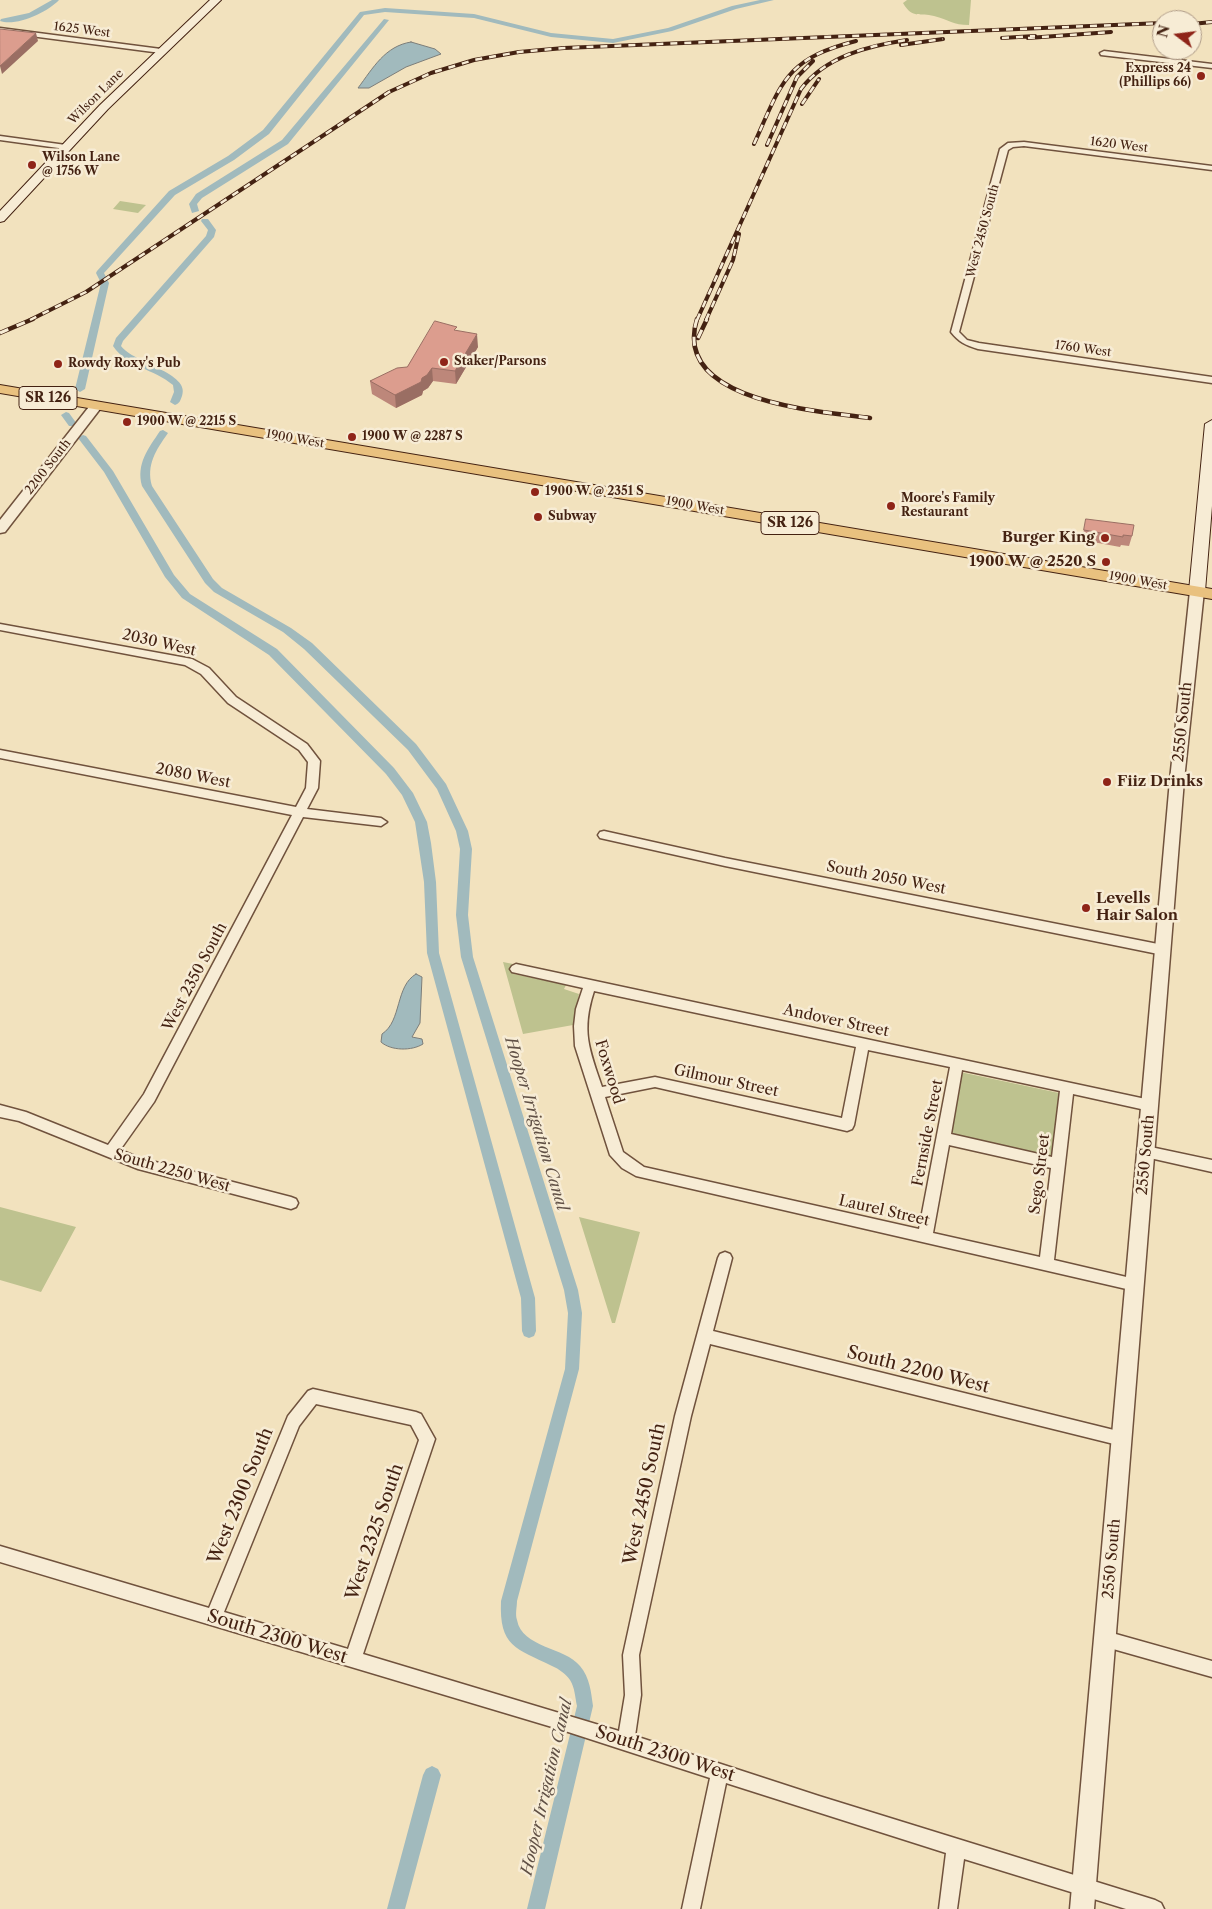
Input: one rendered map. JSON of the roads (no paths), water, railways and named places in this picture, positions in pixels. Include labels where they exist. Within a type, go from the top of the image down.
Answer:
[{"type":"main road","name":"Wilson Lane","points":[[0,218],[66,147],[161,51],[216,0]]},
{"type":"main road","name":"1900 West","points":[[0,389],[1204,592]]},
{"type":"main road","name":"2550 South","points":[[1204,592],[1212,424]]},
{"type":"street","name":"1625 West","points":[[0,30],[161,51]]},
{"type":"street","points":[[1104,54],[1212,66]]},
{"type":"street","points":[[0,138],[66,147]]},
{"type":"street","name":"1620 West","points":[[1024,144],[1212,168]]},
{"type":"street","name":"West 2450 South","points":[[955,332],[1004,149],[1011,145],[1024,144]]},
{"type":"street","name":"1760 West","points":[[955,332],[964,342],[978,346],[1212,380]]},
{"type":"street","name":"2200 South","points":[[0,529],[96,406]]},
{"type":"street","name":"2550 South","points":[[1083,1898],[1163,950],[1204,592]]},
{"type":"street","name":"2030 West","points":[[0,627],[188,662],[205,671],[232,700],[303,747],[314,761],[312,788],[300,812]]},
{"type":"street","name":"2080 West","points":[[0,754],[300,812],[381,822]]},
{"type":"street","name":"West 2350 South","points":[[110,1153],[149,1098],[300,812]]},
{"type":"street","name":"South 2050 West","points":[[604,836],[1163,950]]},
{"type":"street","name":"Andover Street","points":[[516,969],[1150,1105]]},
{"type":"street","name":"Foxwood","points":[[590,985],[582,1009],[580,1026],[582,1046],[618,1155],[627,1164]]},
{"type":"street","name":"Gilmour Street","points":[[598,1093],[655,1082],[847,1125],[863,1044]]},
{"type":"street","name":"Fernside Street","points":[[925,1237],[957,1064]]},
{"type":"street","name":"Sego Street","points":[[1046,1265],[1067,1088]]},
{"type":"street","name":"South 2250 West","points":[[0,1111],[21,1116],[138,1164],[291,1203]]},
{"type":"street","points":[[943,1138],[1058,1164]]},
{"type":"street","points":[[1146,1152],[1212,1166]]},
{"type":"street","name":"Laurel Street","points":[[627,1164],[641,1172],[1135,1285]]},
{"type":"street","name":"West 2450 South","points":[[626,1742],[634,1695],[631,1655],[683,1416],[725,1258]]},
{"type":"street","name":"South 2200 West","points":[[705,1336],[1122,1439]]},
{"type":"street","name":"West 2300 South","points":[[214,1617],[293,1421],[313,1396],[416,1419]]},
{"type":"street","name":"West 2325 South","points":[[352,1660],[427,1439],[416,1419]]},
{"type":"street","name":"South 2300 West","points":[[0,1554],[562,1721],[956,1848],[1083,1898],[1155,1909]]},
{"type":"street","points":[[1105,1639],[1212,1668]]},
{"type":"street","points":[[691,1909],[720,1772]]},
{"type":"street","points":[[948,1909],[956,1848]]},
{"type":"water","points":[[411,42],[435,49],[441,54],[406,67],[369,88],[358,88],[380,59],[394,48]]},
{"type":"water","points":[[416,974],[422,977],[420,1023],[412,1037],[422,1039],[423,1044],[408,1049],[390,1047],[381,1042],[382,1034],[393,1021],[401,995],[409,979]]},
{"type":"waterway","name":"Hooper Irrigation Canal","points":[[3,20],[31,14],[44,9],[56,0]]},
{"type":"waterway","points":[[80,389],[105,283],[100,273],[172,193],[231,158],[266,132],[362,13],[385,10],[474,16],[551,35],[613,41],[670,30],[734,7],[771,0]]},
{"type":"waterway","name":"Hooper Irrigation Canal","points":[[195,211],[193,204],[199,196],[285,142],[386,20]]},
{"type":"waterway","name":"Hooper Irrigation Canal","points":[[175,402],[179,390],[177,384],[171,378],[129,358],[121,353],[117,346],[119,340],[210,237],[212,230],[205,221]]},
{"type":"waterway","points":[[66,415],[72,424]]},
{"type":"waterway","name":"Hooper Irrigation Canal","points":[[163,433],[146,464],[145,478],[147,486],[209,581],[218,590],[287,630],[308,646],[412,747],[442,787],[462,831],[466,849],[462,915],[467,957],[571,1290],[575,1313],[572,1369],[509,1601],[508,1615],[509,1624],[516,1637],[526,1646],[564,1663],[575,1672],[582,1686],[585,1706],[536,1909]]},
{"type":"waterway","points":[[83,438],[108,471],[170,577],[186,596],[273,652],[390,771],[407,793],[421,822],[425,843],[430,882],[433,953],[528,1298],[529,1331]]},
{"type":"waterway","points":[[396,1909],[432,1775]]},
{"type":"railway","points":[[1202,23],[1212,22]]},
{"type":"railway","points":[[30,320],[86,292],[389,92],[431,73],[474,60],[519,52],[564,48],[1152,23]]},
{"type":"railway","points":[[1028,38],[1111,32]]},
{"type":"railway","points":[[1002,38],[1035,36]]},
{"type":"railway","points":[[901,45],[943,39]]},
{"type":"railway","points":[[697,320],[801,89],[823,68],[849,54],[863,49],[907,40]]},
{"type":"railway","points":[[754,144],[772,104],[789,76],[800,65],[814,56],[856,41]]},
{"type":"railway","points":[[767,145],[797,77],[813,61]]},
{"type":"railway","points":[[802,104],[819,79]]},
{"type":"railway","points":[[706,320],[733,260],[739,234]]},
{"type":"railway","points":[[0,333],[33,319]]},
{"type":"railway","points":[[697,319],[695,347],[706,368],[727,385],[754,397],[786,405],[870,418]]},
{"type":"railway","points":[[698,338],[707,319]]},
{"type":"place","name":"Express 24 (Phillips 66)","points":[[1201,76]]},
{"type":"place","name":"Wilson Lane @ 1756 W","points":[[32,165]]},
{"type":"place","name":"Staker/Parsons","points":[[444,362]]},
{"type":"place","name":"Rowdy Roxy's Pub","points":[[58,364]]},
{"type":"place","name":"1900 W @ 2215 S","points":[[127,422]]},
{"type":"place","name":"1900 W @ 2287 S","points":[[352,437]]},
{"type":"place","name":"1900 W @ 2351 S","points":[[535,492]]},
{"type":"place","name":"Moore's Family Restaurant","points":[[891,506]]},
{"type":"place","name":"Subway","points":[[538,517]]},
{"type":"place","name":"Burger King","points":[[1105,538]]},
{"type":"place","name":"1900 W @ 2520 S","points":[[1106,562]]},
{"type":"place","name":"Fiiz Drinks","points":[[1107,782]]},
{"type":"place","name":"Levells Hair Salon","points":[[1086,908]]}]
